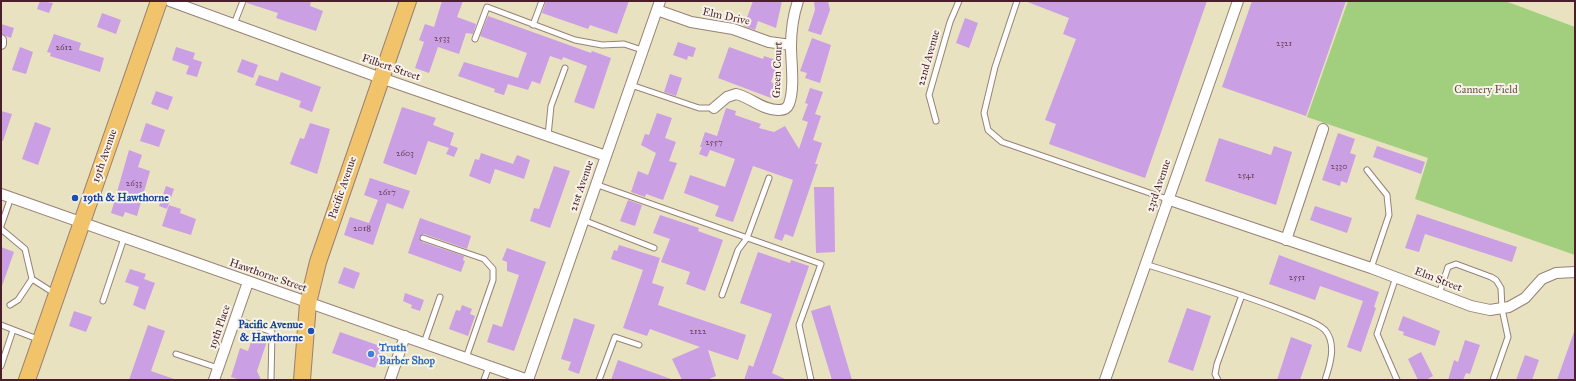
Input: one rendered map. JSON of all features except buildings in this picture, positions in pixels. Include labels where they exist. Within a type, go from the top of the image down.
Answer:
[{"type":"main road","name":"19th Avenue","points":[[27,380],[159,1]]},
{"type":"main road","name":"Pacific Avenue","points":[[302,380],[308,303],[318,262],[408,1]]},
{"type":"street","name":"Filbert Street","points":[[170,1],[381,78],[606,156]]},
{"type":"street","name":"Green Court","points":[[714,108],[727,97],[736,94],[770,109],[785,109],[788,106],[791,96],[791,45],[793,15],[798,1]]},
{"type":"street","name":"23rd Avenue","points":[[1105,380],[1167,199],[1238,1]]},
{"type":"street","name":"Elm Drive","points":[[658,5],[691,22],[733,29],[769,42],[791,45]]},
{"type":"street","name":"21st Avenue","points":[[528,380],[658,5]]},
{"type":"street","points":[[1286,240],[1323,129]]},
{"type":"street","name":"Hawthorne Street","points":[[1,194],[528,380]]},
{"type":"street","name":"Elm Street","points":[[1167,199],[1371,268],[1471,306],[1490,310],[1502,309],[1525,298],[1542,279],[1556,273],[1575,272]]},
{"type":"street","name":"19th Place","points":[[214,380],[248,282]]},
{"type":"street","points":[[390,380],[405,336]]},
{"type":"lane","points":[[234,24],[243,1]]},
{"type":"lane","points":[[533,25],[542,1]]},
{"type":"lane","name":"22nd Avenue","points":[[936,121],[929,95],[946,35],[959,1]]},
{"type":"lane","points":[[1017,1],[995,67],[984,113],[988,130],[1002,142],[1167,199]]},
{"type":"lane","points":[[475,39],[487,7],[533,25],[590,44],[624,44],[642,50]]},
{"type":"lane","points":[[548,136],[551,106],[565,68]]},
{"type":"lane","points":[[630,85],[699,108],[714,108]]},
{"type":"lane","points":[[1367,170],[1387,195],[1389,215],[1371,268]]},
{"type":"lane","points":[[722,295],[738,250],[747,238],[769,178]]},
{"type":"lane","points":[[595,184],[821,264],[799,325],[811,380]]},
{"type":"lane","points":[[1,226],[11,197]]},
{"type":"lane","points":[[583,220],[654,248]]},
{"type":"lane","points":[[1,229],[25,249],[32,280],[18,300],[10,305]]},
{"type":"lane","points":[[103,301],[124,238]]},
{"type":"lane","points":[[423,238],[484,259],[493,269],[493,280],[466,358]]},
{"type":"lane","points":[[1145,264],[1284,310],[1325,330],[1332,346],[1331,360],[1325,380]]},
{"type":"lane","points":[[1439,294],[1448,267],[1456,264],[1496,280],[1501,288],[1502,309],[1508,337],[1493,380]]},
{"type":"lane","points":[[1396,277],[1377,334],[1397,380]]},
{"type":"lane","points":[[32,280],[57,294]]},
{"type":"lane","points":[[1218,380],[1215,374],[1217,364],[1242,296]]},
{"type":"lane","points":[[424,343],[440,297]]},
{"type":"lane","points":[[235,319],[272,332],[271,380]]},
{"type":"lane","points":[[1,325],[41,340]]},
{"type":"lane","points":[[1,366],[13,330]]},
{"type":"lane","points":[[599,380],[615,337],[639,345]]},
{"type":"lane","points":[[176,354],[218,368]]},
{"type":"lane","points":[[484,380],[489,366]]},
{"type":"green space","name":"Cannery Field","points":[[1348,1],[1505,1],[1575,27],[1575,255],[1415,199],[1428,158],[1307,117]]},
{"type":"place","name":"19th & Hawthorne","points":[[75,198]]},
{"type":"place","name":"Pacific Avenue & Hawthorne","points":[[311,331]]},
{"type":"place","name":"Truth Barber Shop","points":[[371,354]]}]
